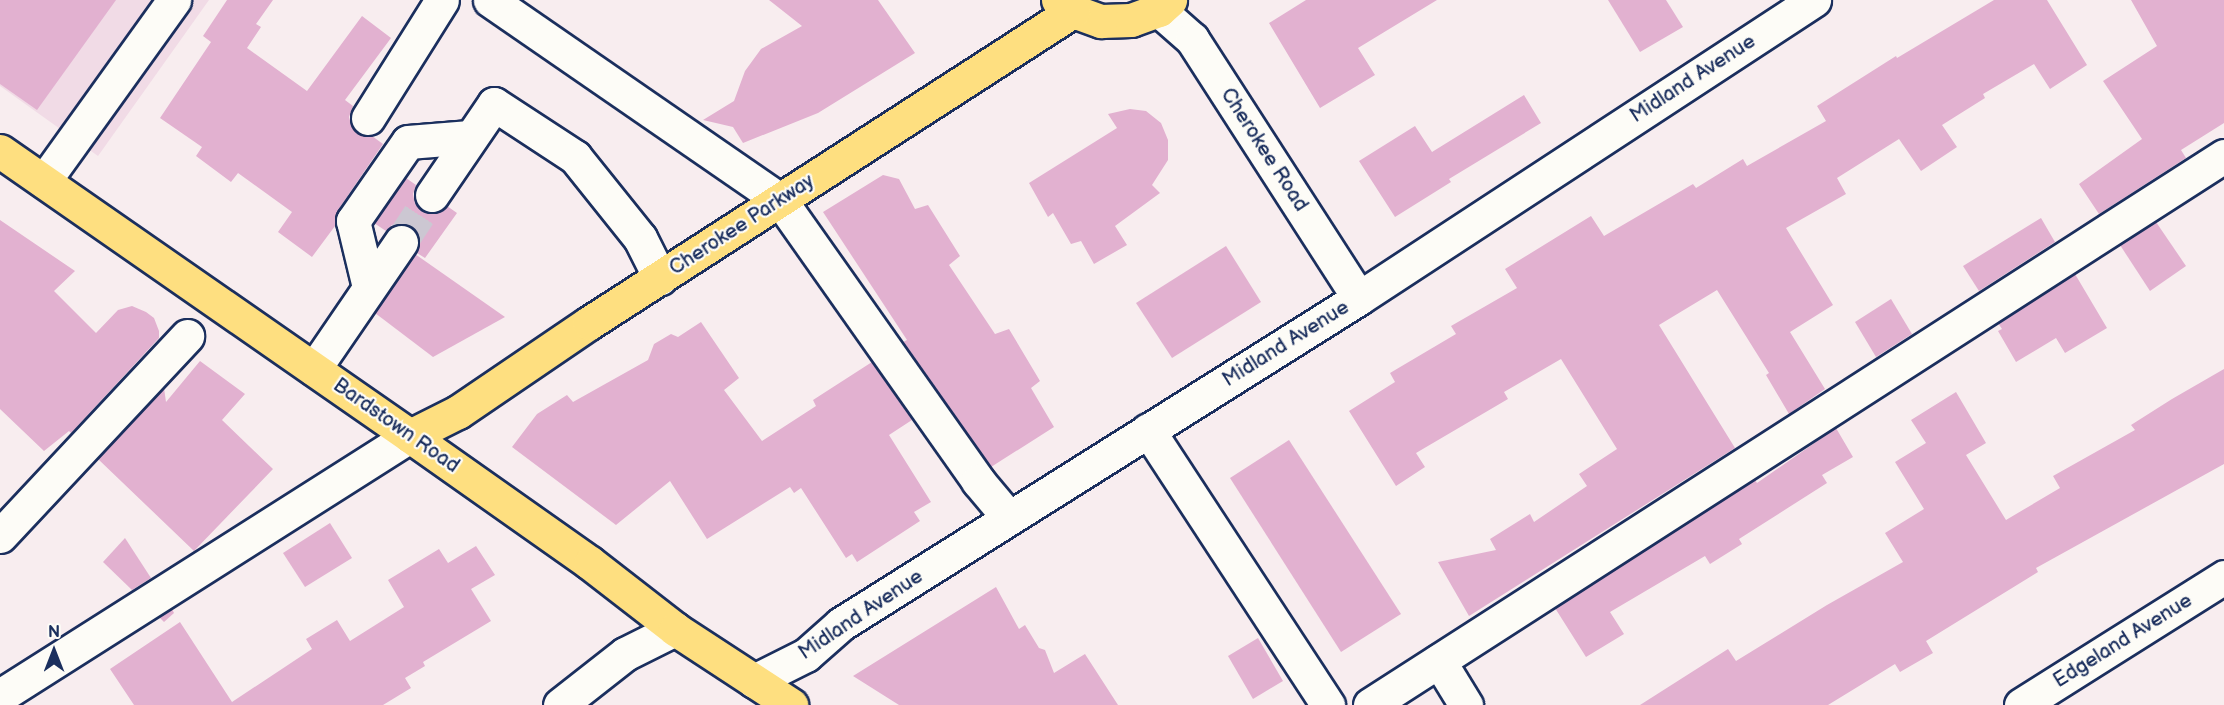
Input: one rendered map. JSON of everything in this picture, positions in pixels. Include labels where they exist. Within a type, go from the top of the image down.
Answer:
[{"type":"main road","name":"Cherokee Parkway","points":[[410,436],[458,412],[780,200],[1065,6],[1101,21],[1131,20],[1165,5]]},
{"type":"main road","name":"Bardstown Road","points":[[0,151],[590,563],[675,629],[791,705]]},
{"type":"street","points":[[44,181],[174,0]]},
{"type":"street","points":[[368,118],[442,0]]},
{"type":"street","points":[[490,0],[780,200],[978,481],[1009,518]]},
{"type":"street","name":"Midland Avenue","points":[[754,681],[806,655],[841,624],[1359,298],[1814,0]]},
{"type":"street","name":"Cherokee Road","points":[[1165,5],[1192,39],[1359,298]]},
{"type":"street","points":[[432,195],[494,104],[575,157],[640,238],[660,278]]},
{"type":"street","points":[[369,287],[353,221],[408,142],[470,137]]},
{"type":"street","points":[[1370,705],[2224,156]]},
{"type":"street","points":[[315,369],[401,242]]},
{"type":"street","points":[[0,536],[187,336]]},
{"type":"street","points":[[1149,430],[1328,705]]},
{"type":"street","points":[[0,696],[410,436]]},
{"type":"street","name":"Edgeland Avenue","points":[[2021,705],[2224,577]]},
{"type":"street","points":[[577,701],[625,654],[675,629]]},
{"type":"street","points":[[1439,661],[1466,705]]},
{"type":"shaded area","points":[[0,0],[209,0],[98,156],[0,86]]},
{"type":"building","points":[[0,0],[116,0],[37,110],[0,84]]},
{"type":"building","points":[[227,0],[273,0],[256,24],[261,27],[247,48],[307,91],[362,16],[391,38],[345,100],[353,106],[349,117],[352,127],[359,134],[372,136],[383,144],[338,210],[335,226],[312,257],[278,232],[292,212],[238,173],[231,182],[196,156],[202,147],[160,118],[211,42],[203,36]]},
{"type":"building","points":[[769,0],[878,0],[915,53],[818,113],[743,143],[733,127],[703,120],[734,101],[745,71],[761,49],[802,26]]},
{"type":"building","points":[[1306,0],[1437,0],[1358,48],[1375,75],[1320,108],[1269,23]]},
{"type":"building","points":[[1608,0],[1666,0],[1683,27],[1640,52]]},
{"type":"building","points":[[1994,0],[2047,0],[2087,65],[2050,89],[2034,64],[1983,94],[1985,98],[1942,125],[1957,147],[1921,171],[1899,139],[1837,178],[1846,194],[1786,228],[1833,305],[1790,332],[1825,389],[1789,414],[1766,375],[1769,373],[1717,290],[1659,325],[1735,448],[1469,616],[1438,562],[1496,550],[1490,539],[1530,514],[1534,522],[1587,486],[1579,474],[1617,449],[1561,359],[1504,392],[1508,399],[1416,453],[1425,467],[1396,486],[1349,411],[1395,382],[1390,373],[1456,334],[1451,326],[1517,288],[1505,269],[1591,216],[1604,236],[1693,184],[1696,188],[1743,159],[1747,166],[1826,121],[1817,106],[1896,56],[1897,58]]},
{"type":"building","points":[[2131,0],[2224,0],[2224,123],[2181,150],[2186,158],[2099,214],[2079,184],[2142,139],[2103,81],[2157,46]]},
{"type":"building","points":[[1524,95],[1541,123],[1449,179],[1451,182],[1395,217],[1359,161],[1415,126],[1432,152]]},
{"type":"building","points":[[1130,109],[1146,111],[1161,123],[1168,140],[1168,160],[1152,185],[1160,193],[1115,226],[1127,245],[1094,264],[1081,241],[1071,244],[1053,213],[1048,217],[1029,183],[1117,128],[1108,114]]},
{"type":"building","points":[[883,175],[899,179],[915,209],[928,205],[960,256],[949,265],[995,334],[1009,329],[1040,381],[1031,388],[1054,427],[991,467],[903,342],[907,340],[823,212]]},
{"type":"building","points":[[406,178],[416,185],[413,194],[415,204],[421,210],[431,214],[441,212],[447,206],[457,213],[425,258],[417,253],[420,243],[418,234],[412,227],[402,223],[392,225],[386,231],[374,223]]},
{"type":"building","points":[[2041,218],[2055,242],[1979,291],[1963,266]]},
{"type":"building","points":[[0,220],[75,271],[54,291],[96,333],[118,310],[132,306],[154,318],[159,331],[159,338],[71,433],[69,431],[44,451],[0,409]]},
{"type":"building","points":[[2156,222],[2186,266],[2150,291],[2120,245]]},
{"type":"building","points":[[1226,246],[1261,302],[1172,358],[1136,303]]},
{"type":"building","points":[[415,254],[505,317],[433,357],[375,313]]},
{"type":"building","points":[[2075,274],[2107,328],[2065,353],[2056,338],[2016,362],[1998,331],[2002,329],[1998,323]]},
{"type":"building","points":[[1891,299],[1912,334],[1876,357],[1855,322]]},
{"type":"building","points":[[701,322],[739,378],[724,390],[762,441],[816,406],[813,400],[872,362],[912,420],[889,435],[931,502],[914,512],[920,521],[857,562],[852,554],[846,558],[801,488],[794,493],[790,487],[707,539],[670,481],[616,525],[512,447],[537,414],[567,395],[573,402],[648,360],[654,344],[671,334],[678,337]]},
{"type":"building","points":[[200,361],[245,394],[222,420],[273,469],[194,551],[98,459],[164,388],[166,402]]},
{"type":"building","points":[[2224,369],[2224,464],[2036,568],[2038,572],[1926,641],[1933,653],[1900,672],[1895,664],[1828,705],[1640,705],[1728,649],[1736,661],[1903,562],[1885,533],[1924,509],[1895,462],[1926,443],[1911,420],[1956,392],[1986,443],[1966,455],[2006,520],[2060,488],[2053,476],[2135,430],[2131,425]]},
{"type":"building","points":[[1836,428],[1853,457],[1822,475],[1827,483],[1739,539],[1742,544],[1710,564],[1705,556],[1610,612],[1624,634],[1586,657],[1555,608],[1755,480],[1757,483]]},
{"type":"building","points":[[1289,440],[1401,614],[1341,652],[1230,478]]},
{"type":"building","points":[[330,523],[352,558],[305,587],[283,553]]},
{"type":"building","points":[[125,538],[151,578],[132,590],[103,562]]},
{"type":"building","points":[[476,546],[495,575],[471,589],[491,621],[423,662],[425,666],[405,678],[411,688],[383,705],[134,705],[110,669],[180,622],[232,702],[312,649],[306,639],[337,620],[350,641],[404,607],[388,580],[439,549],[448,563]]},
{"type":"building","points":[[996,587],[1019,629],[1025,625],[1039,648],[1045,650],[1054,673],[1085,654],[1118,705],[899,705],[853,676]]},
{"type":"building","points":[[172,609],[174,613],[164,622],[159,617]]},
{"type":"building","points":[[1258,638],[1283,681],[1253,699],[1228,656]]},
{"type":"tunnel","points":[[401,242],[432,195]]}]
